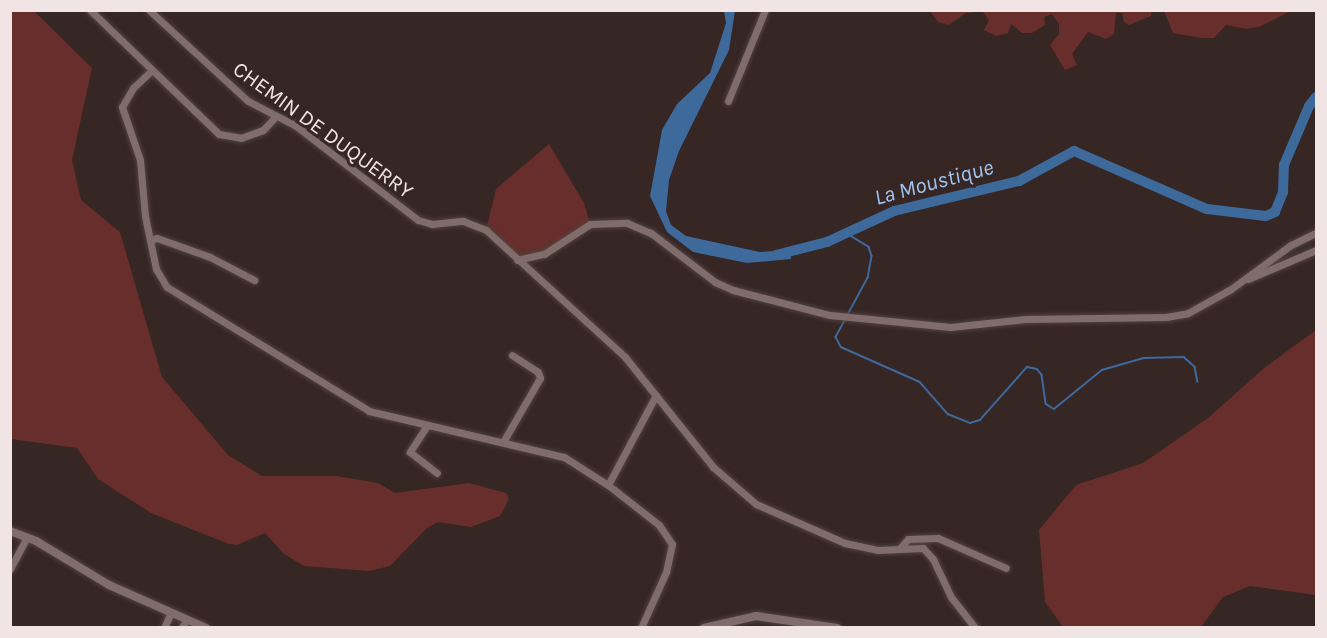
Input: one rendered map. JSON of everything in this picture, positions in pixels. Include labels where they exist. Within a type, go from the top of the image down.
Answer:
[{"type":"street","points":[[90,10],[150,72],[219,134],[242,138],[263,130],[276,116]]},
{"type":"street","name":"CHEMIN DE DUQUERRY","points":[[149,10],[238,93],[300,129],[418,220],[432,224],[463,221],[480,226],[626,357],[712,467],[756,504],[845,543],[899,549],[917,547],[928,552],[941,582],[975,627]]},
{"type":"street","points":[[728,101],[765,10]]},
{"type":"street","points":[[150,72],[133,88],[122,107],[140,159],[156,269],[167,287],[369,411],[426,427],[564,457],[608,485],[659,525],[672,544],[666,573],[641,627]]},
{"type":"street","points":[[518,260],[544,254],[590,224],[627,223],[651,233],[716,282],[838,316],[950,327],[1026,319],[1166,318],[1202,307],[1291,245],[1317,233]]},
{"type":"street","points":[[150,240],[157,238],[210,257],[254,280]]},
{"type":"street","points":[[1245,279],[1258,277],[1317,250]]},
{"type":"street","points":[[503,442],[540,378],[538,372],[512,355]]},
{"type":"street","points":[[608,485],[656,395]]},
{"type":"street","points":[[426,427],[410,452],[437,473]]},
{"type":"street","points":[[10,531],[27,537],[109,585],[171,612],[184,624],[206,627]]},
{"type":"street","points":[[10,569],[27,537]]},
{"type":"street","points":[[899,549],[908,539],[938,538],[1006,568]]},
{"type":"street","points":[[164,627],[171,612]]},
{"type":"street","points":[[704,627],[756,616],[837,627]]},
{"type":"shaded area","points":[[11,10],[34,11],[92,68],[72,160],[81,200],[120,232],[162,377],[228,455],[262,476],[336,476],[378,483],[395,493],[469,483],[506,493],[509,499],[500,516],[471,527],[438,522],[427,528],[390,566],[369,571],[304,566],[284,554],[265,533],[237,545],[229,544],[151,513],[98,479],[77,448],[11,439]]},
{"type":"shaded area","points":[[1164,10],[1291,11],[1261,26],[1247,29],[1226,25],[1214,38],[1201,38],[1173,33]]},
{"type":"shaded area","points":[[930,11],[982,11],[966,13],[949,25],[938,22]]},
{"type":"shaded area","points":[[982,11],[1152,11],[1151,16],[1129,25],[1124,22],[1122,13],[1116,13],[1114,34],[1106,39],[1088,32],[1072,54],[1077,65],[1065,70],[1050,45],[1059,34],[1059,24],[1052,14],[1044,17],[1045,25],[1032,33],[1022,33],[1011,24],[1008,33],[996,36],[984,30],[989,20]]},
{"type":"shaded area","points":[[549,144],[584,203],[590,224],[544,254],[517,260],[486,230],[496,189]]},
{"type":"shaded area","points":[[1316,330],[1316,595],[1250,586],[1223,597],[1201,627],[1063,627],[1045,602],[1039,530],[1076,485],[1143,463],[1208,418],[1263,369]]},
{"type":"water","points":[[724,11],[735,11],[729,50],[679,151],[669,180],[666,211],[671,225],[686,236],[760,252],[790,250],[791,259],[747,263],[693,252],[667,232],[650,196],[662,130],[677,104],[710,73],[726,23]]},
{"type":"waterway","name":"La Moustique","points":[[776,255],[827,242],[894,211],[1019,181],[1074,151],[1207,209],[1266,216],[1275,212],[1283,192],[1284,165],[1309,106],[1316,97]]},
{"type":"waterway","points":[[846,233],[869,247],[872,256],[868,278],[848,315]]},
{"type":"waterway","points":[[846,319],[836,337],[841,347],[920,382],[948,414],[970,423],[980,420],[1027,367],[1037,369],[1042,375],[1046,404],[1054,409],[1102,370],[1144,358],[1184,357],[1195,367],[1198,382]]}]
